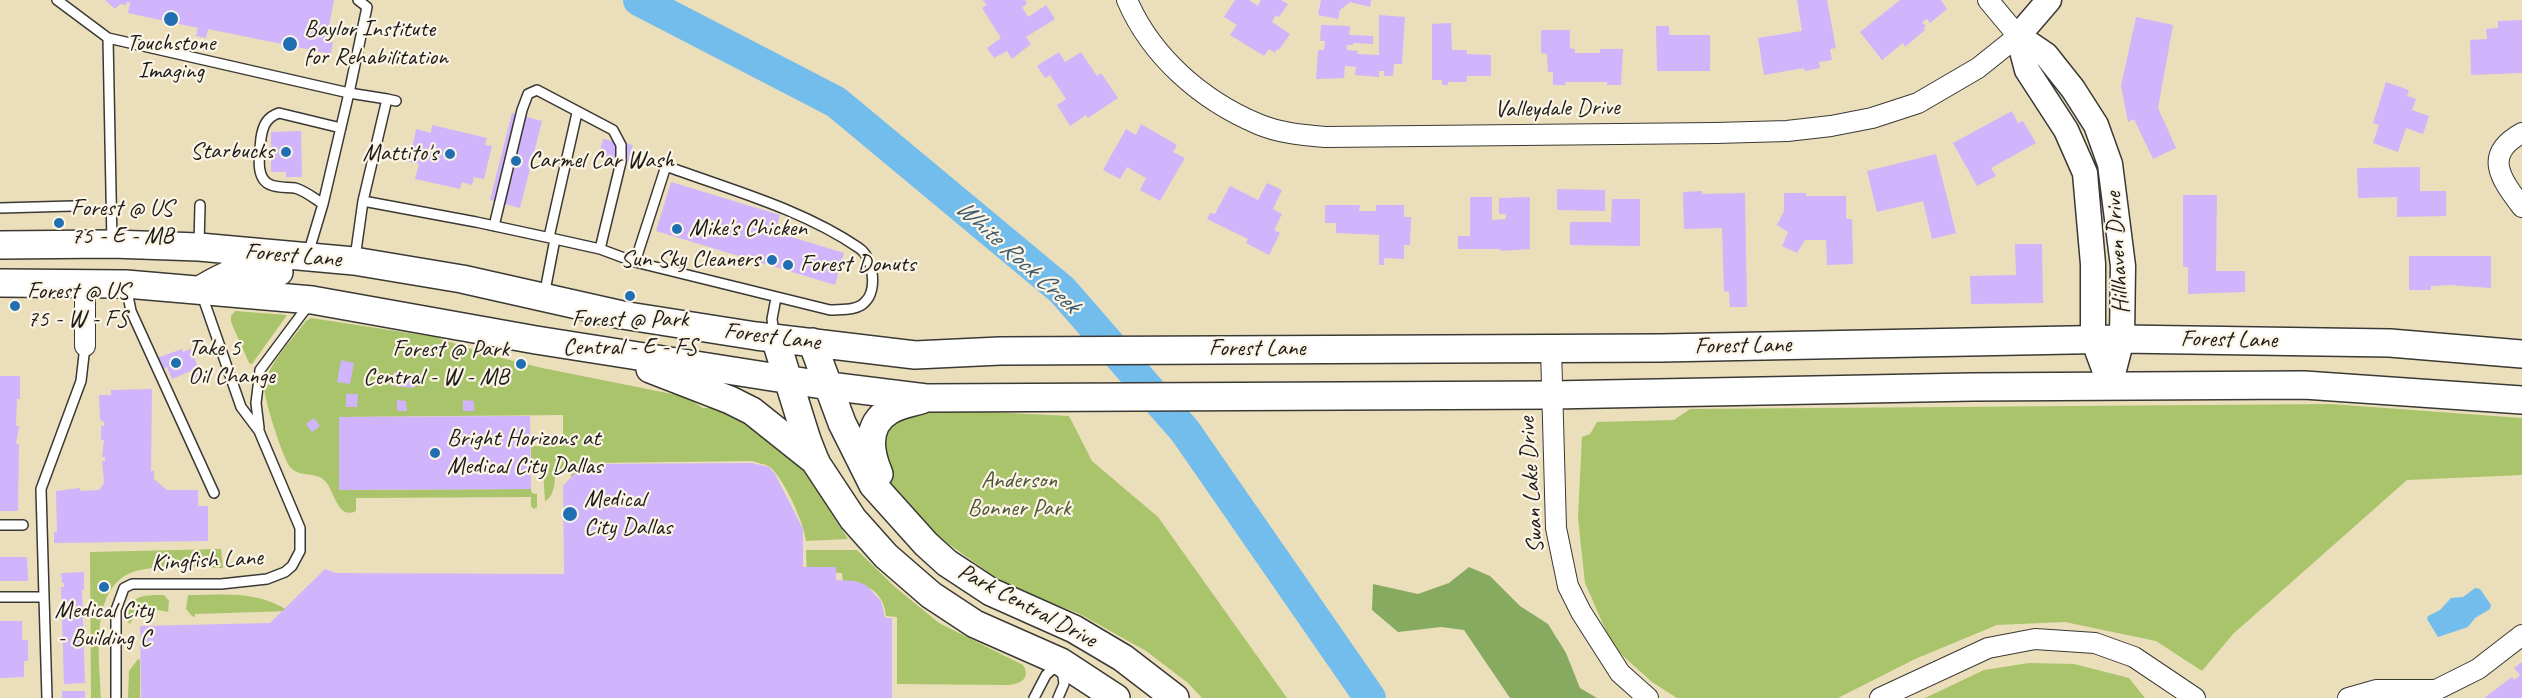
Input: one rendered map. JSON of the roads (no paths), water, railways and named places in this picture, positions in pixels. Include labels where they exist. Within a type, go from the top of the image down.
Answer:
[{"type":"main road","name":"Forest Lane","points":[[0,245],[112,244],[199,247],[354,261],[430,273],[622,315],[775,338],[915,355],[1000,351],[1551,349],[2093,339],[2390,343],[2522,354]]},
{"type":"main road","points":[[0,282],[82,267],[112,244],[116,264],[126,284]]},
{"type":"main road","points":[[200,290],[227,273],[250,269],[356,280],[376,280],[430,273]]},
{"type":"main road","name":"Forest Lane","points":[[0,282],[126,284],[312,300],[601,350],[829,386],[926,398],[1552,395],[2110,385],[2304,385],[2522,400]]},
{"type":"main road","name":"Park Central Drive","points":[[775,338],[816,463],[853,519],[886,556],[931,595],[975,624],[1061,662],[1116,698]]},
{"type":"main road","name":"Park Central Drive","points":[[812,342],[842,423],[873,485],[907,525],[947,563],[991,592],[1074,629],[1123,658],[1174,698]]},
{"type":"main road","points":[[601,350],[730,400],[752,411],[816,463]]},
{"type":"main road","points":[[907,525],[885,488],[871,457],[872,433],[876,422],[889,411],[926,398]]},
{"type":"main road","points":[[1061,662],[1074,629]]},
{"type":"street","name":"Valleydale Drive","points":[[1126,0],[1136,22],[1154,47],[1178,72],[1214,100],[1258,124],[1290,133],[1325,137],[1787,132],[1831,126],[1872,118],[1918,103],[1978,68],[2018,36]]},
{"type":"street","name":"Hillhaven Drive","points":[[1988,0],[2018,36],[2046,55],[2073,89],[2096,125],[2110,164],[2123,266],[2122,339],[2110,385]]},
{"type":"street","points":[[2018,36],[2049,0]]},
{"type":"street","name":"Hillhaven Drive","points":[[2018,36],[2027,70],[2066,130],[2085,173],[2093,264],[2093,339],[2110,385]]},
{"type":"street","points":[[2522,133],[2506,144],[2498,163],[2500,175],[2522,207]]},
{"type":"street","points":[[85,283],[86,346]]},
{"type":"street","name":"Swan Lake Drive","points":[[1551,349],[1556,528],[1568,585],[1581,612],[1620,673],[1648,698]]},
{"type":"street","points":[[2348,698],[2376,690],[2434,695],[2478,669],[2522,635]]},
{"type":"street","points":[[1880,698],[1988,648],[2035,639],[2095,643],[2134,657],[2195,698]]},
{"type":"lane","points":[[57,0],[108,38],[350,93],[392,100],[363,201],[354,261]]},
{"type":"lane","points":[[307,258],[323,204],[350,93],[367,7],[358,0]]},
{"type":"lane","points":[[108,38],[112,244]]},
{"type":"lane","points":[[494,226],[522,110],[528,94],[537,90],[613,130],[621,145],[621,162],[600,249]]},
{"type":"lane","points":[[323,204],[297,188],[272,186],[265,182],[260,171],[262,133],[265,123],[271,116],[279,113],[341,128]]},
{"type":"lane","points":[[544,297],[552,238],[577,113]]},
{"type":"lane","points":[[363,201],[600,249],[634,262],[830,310],[852,309],[866,302],[872,289],[869,259],[862,249],[798,215],[666,166],[634,262]]},
{"type":"lane","points":[[199,247],[200,206]]},
{"type":"lane","points":[[0,208],[73,207]]},
{"type":"lane","points":[[126,284],[131,311],[214,493]]},
{"type":"lane","name":"Kingfish Lane","points":[[116,698],[116,610],[124,588],[132,584],[221,584],[267,579],[285,572],[296,558],[302,540],[300,528],[259,431],[241,407],[200,290]]},
{"type":"lane","points":[[775,338],[772,319],[776,298]]},
{"type":"lane","name":"Kingfish Lane","points":[[259,431],[256,403],[260,370],[312,300]]},
{"type":"lane","points":[[47,698],[41,489],[81,381],[86,346]]},
{"type":"lane","points":[[0,525],[22,525]]},
{"type":"lane","points":[[0,597],[44,597]]},
{"type":"lane","points":[[1034,698],[1046,675],[1061,662]]},
{"type":"lane","points":[[1058,698],[1064,684],[1061,662]]},
{"type":"water","points":[[2475,588],[2480,589],[2491,605],[2490,609],[2475,618],[2468,627],[2438,637],[2427,619],[2428,616],[2440,610],[2451,598],[2463,597]]},
{"type":"waterway","name":"White Rock Creek","points":[[639,0],[836,102],[1062,290],[1185,431],[1370,698]]},
{"type":"place","name":"Touchstone Imaging","points":[[171,19]]},
{"type":"place","name":"Baylor Institute for Rehabilitation","points":[[290,44]]},
{"type":"place","name":"Starbucks","points":[[286,152]]},
{"type":"place","name":"Mattito's","points":[[450,154]]},
{"type":"place","name":"Carmel Car Wash","points":[[516,161]]},
{"type":"place","name":"Forest @ US 75 - E - MB","points":[[59,223]]},
{"type":"place","name":"Mike's Chicken","points":[[677,229]]},
{"type":"place","name":"Sun Sky Cleaners","points":[[772,260]]},
{"type":"place","name":"Forest Donuts","points":[[788,265]]},
{"type":"place","name":"Forest @ Park Central - E - FS","points":[[630,296]]},
{"type":"place","name":"Forest @ US 75 - W - FS","points":[[15,306]]},
{"type":"place","name":"Take 5 Oil Change","points":[[176,363]]},
{"type":"place","name":"Forest @ Park Central - W - MB","points":[[521,364]]},
{"type":"place","name":"Bright Horizons at Medical City Dallas","points":[[435,453]]},
{"type":"place","name":"Medical City Dallas","points":[[570,514]]},
{"type":"place","name":"Medical City - Building C","points":[[104,587]]},
{"type":"park label","name":"Anderson Bonner Park","points":[[1019,495]]}]
